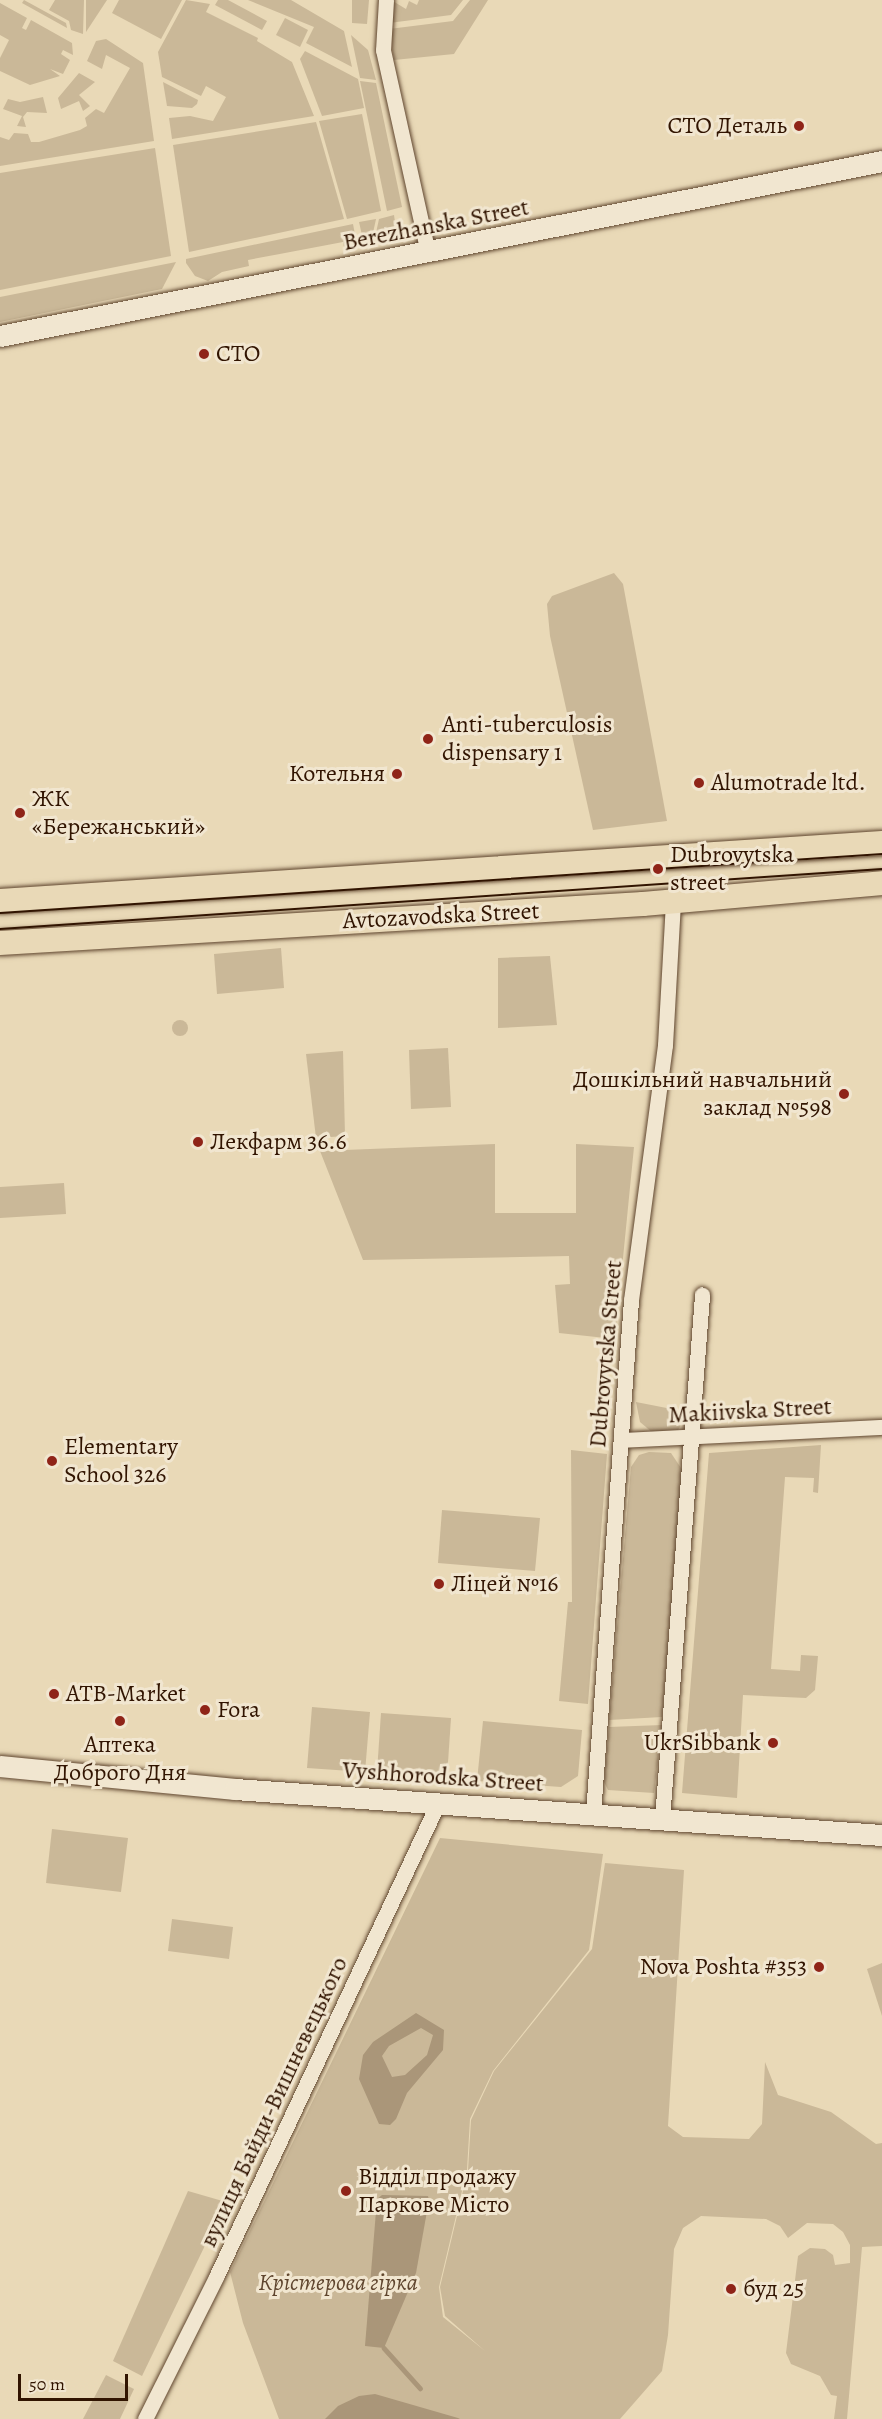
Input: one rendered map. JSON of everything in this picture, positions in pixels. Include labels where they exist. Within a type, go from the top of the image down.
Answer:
[{"type":"main road","name":"Avtozavodska Street","points":[[0,901],[882,843]]},
{"type":"main road","name":"Avtozavodska Street","points":[[0,943],[674,901],[882,883]]},
{"type":"street","points":[[386,0],[383,50],[428,253]]},
{"type":"street","name":"Berezhanska Street","points":[[0,336],[428,253],[882,161]]},
{"type":"street","name":"Dubrovytska Street","points":[[593,1813],[631,1300],[665,1045],[674,901]]},
{"type":"street","points":[[662,1819],[702,1295]]},
{"type":"street","name":"Makiivska Street","points":[[621,1440],[882,1427]]},
{"type":"street","name":"Vyshhorodska Street","points":[[0,1766],[438,1803],[882,1834]]},
{"type":"street","name":"вулиця Байди-Вишневецького","points":[[146,2419],[438,1803]]},
{"type":"green space","points":[[24,0],[66,23],[67,28],[22,3]]},
{"type":"green space","points":[[55,0],[84,0],[83,34],[71,30],[69,21],[49,10]]},
{"type":"green space","points":[[86,0],[107,0],[86,32]]},
{"type":"green space","points":[[119,0],[182,0],[161,39],[112,13]]},
{"type":"green space","points":[[186,0],[210,4],[206,12],[258,38],[257,41],[292,62],[314,116],[172,139],[169,118],[190,116],[213,121],[226,97],[206,86],[201,96],[162,77],[158,52]]},
{"type":"green space","points":[[218,0],[228,0],[267,21],[262,30],[215,5]]},
{"type":"green space","points":[[248,0],[291,0],[344,31],[352,67],[306,43],[314,27]]},
{"type":"green space","points":[[352,0],[369,0],[367,24],[352,23]]},
{"type":"green space","points":[[391,0],[406,9],[409,1],[417,5],[419,0],[463,0],[451,15],[389,23]]},
{"type":"green space","points":[[470,0],[488,0],[454,54],[394,60],[389,29],[453,21]]},
{"type":"green space","points":[[0,3],[27,18],[22,28],[26,30],[31,20],[72,43],[73,55],[63,50],[61,54],[70,60],[63,74],[50,69],[60,76],[30,85],[0,71],[0,58],[9,40],[0,35]]},
{"type":"green space","points":[[285,18],[308,30],[300,47],[276,35]]},
{"type":"green space","points":[[351,35],[368,50],[376,80],[360,78]]},
{"type":"green space","points":[[106,39],[143,63],[154,141],[0,166],[0,137],[9,140],[14,133],[28,134],[31,142],[39,142],[87,126],[85,118],[96,109],[104,113],[130,68],[106,55],[102,69],[87,61],[96,41]]},
{"type":"green space","points":[[305,51],[358,79],[364,108],[322,116],[300,59]]},
{"type":"green space","points":[[79,73],[95,82],[79,95],[90,106],[83,111],[79,101],[61,109],[58,98]]},
{"type":"green space","points":[[360,81],[376,83],[402,207],[387,211]]},
{"type":"green space","points":[[163,82],[198,100],[197,104],[192,108],[167,106]]},
{"type":"green space","points":[[43,97],[47,113],[27,112],[23,117],[26,127],[17,126],[22,116],[3,109],[8,99],[20,102]]},
{"type":"green space","points":[[362,114],[381,211],[347,219],[319,121]]},
{"type":"green space","points":[[316,122],[344,219],[189,252],[173,145]]},
{"type":"green space","points":[[155,148],[171,256],[0,290],[0,173]]},
{"type":"green space","points":[[394,215],[396,229],[401,230],[374,242],[379,219]]},
{"type":"green space","points":[[376,219],[371,242],[364,244],[359,222]]},
{"type":"green space","points":[[353,224],[357,245],[344,248],[343,242],[248,260],[249,266],[222,272],[208,281],[195,276],[186,263],[186,259]]},
{"type":"green space","points":[[176,262],[162,289],[0,322],[0,297]]},
{"type":"green space","points":[[614,573],[623,584],[667,821],[593,830],[550,636],[547,604],[552,596]]},
{"type":"green space","points":[[281,948],[284,988],[217,994],[214,954]]},
{"type":"green space","points":[[550,956],[557,1025],[498,1028],[498,958]]},
{"type":"green space","points":[[180,1020],[188,1028],[180,1036],[172,1028]]},
{"type":"green space","points":[[448,1048],[451,1107],[411,1109],[409,1050]]},
{"type":"green space","points":[[343,1051],[345,1136],[316,1138],[306,1054]]},
{"type":"green space","points":[[495,1144],[495,1213],[576,1213],[576,1144],[634,1147],[615,1339],[559,1333],[555,1285],[570,1284],[569,1256],[363,1260],[320,1151]]},
{"type":"green space","points":[[64,1183],[66,1214],[0,1218],[0,1187]]},
{"type":"green space","points":[[636,1402],[687,1412],[678,1430],[653,1433],[640,1422]]},
{"type":"green space","points":[[821,1445],[818,1493],[813,1492],[814,1478],[785,1477],[771,1669],[800,1671],[801,1655],[818,1656],[815,1690],[806,1698],[743,1695],[737,1798],[682,1793],[709,1453]]},
{"type":"green space","points":[[571,1450],[607,1454],[588,1704],[559,1701],[568,1602],[572,1602]]},
{"type":"green space","points":[[649,1452],[671,1453],[683,1471],[662,1717],[609,1720],[631,1467],[639,1455]]},
{"type":"green space","points":[[442,1510],[540,1518],[535,1571],[438,1563]]},
{"type":"green space","points":[[312,1707],[370,1712],[365,1772],[307,1768]]},
{"type":"green space","points":[[381,1713],[451,1718],[447,1777],[377,1772]]},
{"type":"green space","points":[[483,1721],[582,1730],[578,1776],[561,1787],[477,1781]]},
{"type":"green space","points":[[662,1725],[654,1793],[608,1790],[604,1782],[609,1727]]},
{"type":"green space","points":[[52,1829],[128,1838],[121,1892],[46,1883]]},
{"type":"green space","name":"Крістерова гірка","points":[[440,1838],[603,1854],[589,1950],[493,2071],[470,2119],[467,2170],[439,2287],[443,2317],[485,2351],[445,2316],[440,2287],[468,2170],[471,2120],[494,2071],[592,1949],[605,1863],[684,1870],[668,2126],[683,2137],[749,2139],[762,2124],[765,2062],[778,2095],[831,2112],[876,2144],[882,2143],[882,2246],[862,2247],[847,2419],[834,2419],[837,2396],[831,2395],[820,2376],[791,2364],[786,2353],[798,2256],[810,2248],[825,2249],[833,2255],[835,2265],[850,2263],[850,2245],[843,2232],[833,2224],[807,2223],[788,2238],[780,2226],[766,2219],[701,2216],[683,2228],[674,2249],[668,2335],[662,2371],[620,2419],[279,2419],[243,2323],[230,2272]]},
{"type":"green space","points":[[172,1919],[233,1927],[229,1959],[168,1951]]},
{"type":"green space","points":[[882,1963],[882,2016],[867,1969]]},
{"type":"green space","points":[[188,2191],[226,2202],[142,2376],[113,2361]]},
{"type":"green space","points":[[106,2375],[134,2389],[120,2419],[83,2419]]},
{"type":"shaded area","points":[[416,2013],[444,2030],[443,2050],[407,2093],[396,2119],[390,2125],[379,2124],[359,2079],[363,2055],[373,2042]],"holes":[[[421,2028],[433,2035],[427,2055],[405,2075],[392,2077],[382,2056],[389,2046]]]},
{"type":"shaded area","points":[[382,2195],[428,2196],[429,2200],[416,2273],[384,2348],[365,2346],[377,2199]]},
{"type":"shaded area","points":[[375,2394],[460,2419],[325,2419],[338,2406],[359,2396]]},
{"type":"waterway","points":[[384,2348],[420,2388]]},
{"type":"tram line","points":[[0,913],[882,854]]},
{"type":"tram line","points":[[0,929],[882,869]]},
{"type":"place","name":"СТО Деталь","points":[[799,126]]},
{"type":"place","name":"СТО","points":[[204,354]]},
{"type":"place","name":"Anti-tuberculosis dispensary 1","points":[[428,739]]},
{"type":"place","name":"Котельня","points":[[397,774]]},
{"type":"place","name":"Alumotrade ltd.","points":[[699,783]]},
{"type":"place","name":"ЖК «Бережанський»","points":[[20,813]]},
{"type":"place","name":"Dubrovytska street","points":[[658,869]]},
{"type":"place","name":"Дошкільний навчальний заклад №598","points":[[844,1094]]},
{"type":"place","name":"Лекфарм 36.6","points":[[198,1142]]},
{"type":"place","name":"Elementary School 326","points":[[52,1461]]},
{"type":"place","name":"Ліцей №16","points":[[439,1584]]},
{"type":"place","name":"ATB-Market","points":[[54,1694]]},
{"type":"place","name":"Fora","points":[[205,1710]]},
{"type":"place","name":"Аптека Доброго Дня","points":[[120,1721]]},
{"type":"place","name":"UkrSibbank","points":[[773,1743]]},
{"type":"place","name":"Nova Poshta #353","points":[[819,1967]]},
{"type":"place","name":"Відділ продажу Паркове Місто","points":[[346,2191]]},
{"type":"place","name":"буд 25","points":[[731,2289]]}]
